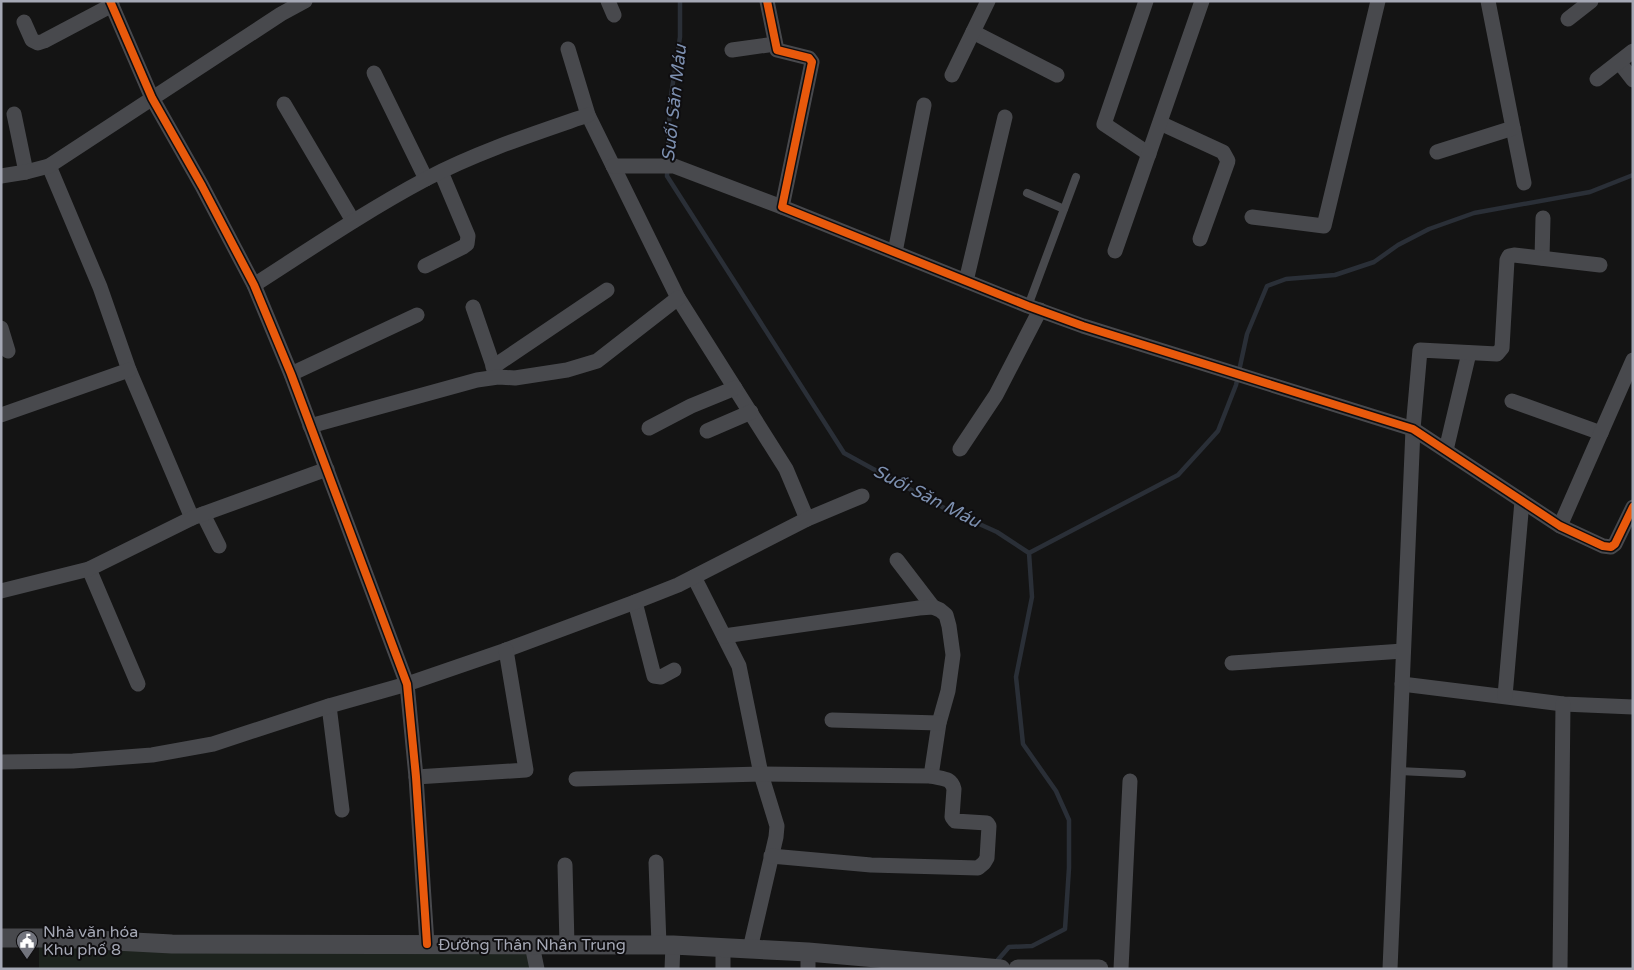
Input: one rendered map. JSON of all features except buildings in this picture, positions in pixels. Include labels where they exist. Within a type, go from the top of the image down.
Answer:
[{"type":"street","points":[[1,176],[49,166],[152,98],[279,8],[305,1]]},
{"type":"street","points":[[608,1],[614,16]]},
{"type":"street","points":[[767,1],[777,50],[809,58],[812,62],[782,207]]},
{"type":"street","points":[[952,75],[988,1]]},
{"type":"street","points":[[1146,1],[1104,124],[1149,154]]},
{"type":"street","points":[[1115,251],[1202,1]]},
{"type":"street","points":[[1252,217],[1324,226],[1378,1]]},
{"type":"street","points":[[1488,1],[1524,183]]},
{"type":"street","points":[[1568,19],[1591,1]]},
{"type":"street","points":[[24,22],[32,40],[44,41],[111,3],[152,98],[202,186],[254,285],[291,374],[407,684],[412,722],[427,944]]},
{"type":"street","points":[[973,32],[1057,75]]},
{"type":"street","points":[[732,50],[776,44]]},
{"type":"street","points":[[568,49],[588,115],[678,298],[786,469],[807,519]]},
{"type":"street","points":[[1597,79],[1633,51]]},
{"type":"street","points":[[1619,62],[1633,80]]},
{"type":"street","points":[[374,73],[426,179]]},
{"type":"street","points":[[284,104],[353,221]]},
{"type":"street","points":[[895,252],[924,105]]},
{"type":"street","points":[[14,114],[26,172]]},
{"type":"street","points":[[254,285],[353,221],[426,179],[500,145],[588,115]]},
{"type":"street","points":[[966,281],[1005,117]]},
{"type":"street","points":[[1160,123],[1223,152],[1227,156],[1228,161],[1200,239]]},
{"type":"street","points":[[1437,152],[1513,128]]},
{"type":"street","points":[[613,166],[667,165],[782,207],[1083,326],[1413,428],[1560,526],[1603,546],[1611,547],[1615,544],[1633,507]]},
{"type":"street","points":[[49,166],[100,287],[129,370],[197,516],[219,546]]},
{"type":"street","points":[[425,266],[464,247],[468,241],[468,236],[441,172]]},
{"type":"street","points":[[1542,218],[1542,258]]},
{"type":"street","points":[[1390,969],[1413,428],[1420,350],[1497,354],[1502,348],[1507,260],[1510,256],[1600,265]]},
{"type":"street","points":[[310,426],[477,380],[496,372],[607,290]]},
{"type":"street","points":[[496,372],[514,378],[567,370],[597,361],[678,298]]},
{"type":"street","points":[[473,307],[496,372]]},
{"type":"street","points":[[960,449],[996,395],[1034,308]]},
{"type":"street","points":[[291,374],[417,315]]},
{"type":"street","points":[[1,328],[8,352]]},
{"type":"street","points":[[1446,450],[1469,353]]},
{"type":"street","points":[[1560,526],[1633,360]]},
{"type":"street","points":[[1,414],[129,370]]},
{"type":"street","points":[[649,428],[691,406],[735,388]]},
{"type":"street","points":[[1512,401],[1601,433]]},
{"type":"street","points":[[706,431],[751,412]]},
{"type":"street","points":[[1,591],[89,568],[197,516],[327,468]]},
{"type":"street","points":[[1,762],[73,761],[152,755],[213,744],[330,706],[407,684],[636,602],[678,585],[807,519],[862,496]]},
{"type":"street","points":[[1505,696],[1522,501]]},
{"type":"street","points":[[897,560],[933,607]]},
{"type":"street","points":[[89,568],[138,684]]},
{"type":"street","points":[[694,577],[739,666],[761,774],[776,826],[750,948]]},
{"type":"street","points":[[636,602],[654,676],[661,677],[674,670]]},
{"type":"street","points":[[724,636],[919,608],[933,607],[940,610],[946,615],[953,655],[948,691],[939,723],[931,776]]},
{"type":"street","points":[[416,777],[526,770],[506,650]]},
{"type":"street","points":[[1232,663],[1403,651]]},
{"type":"street","points":[[1402,684],[1563,704],[1633,707]]},
{"type":"street","points":[[1560,969],[1563,704]]},
{"type":"street","points":[[330,706],[342,810]]},
{"type":"street","points":[[832,720],[939,723]]},
{"type":"street","points":[[576,779],[761,774],[931,776],[951,781],[953,784],[952,817],[955,821],[987,823],[989,830],[986,858],[984,863],[978,868],[872,865],[771,856]]},
{"type":"street","points":[[1121,969],[1130,781]]},
{"type":"street","points":[[656,862],[666,945],[672,969]]},
{"type":"street","points":[[565,865],[567,945]]},
{"type":"street","name":"Đường Thân Nhân Trung","points":[[1,938],[57,938],[172,944],[666,945],[750,948],[808,960],[1002,969]]},
{"type":"street","points":[[532,945],[537,969]]},
{"type":"street","points":[[723,947],[723,969]]},
{"type":"street","points":[[1018,969],[1099,969]]},
{"type":"lane","points":[[1034,308],[1064,209],[1076,177]]},
{"type":"lane","points":[[1027,193],[1064,209]]},
{"type":"lane","points":[[1398,771],[1462,774]]},
{"type":"shaded area","points":[[39,946],[527,953],[532,969],[39,969]]},
{"type":"waterway","name":"Suối Săn Máu","points":[[680,1],[680,37],[670,102],[667,176],[844,453],[946,509],[997,532],[1029,553],[1032,597],[1016,677],[1023,744],[1056,791],[1069,820],[1069,868],[1065,929],[1032,946],[1009,947],[996,962]]},
{"type":"waterway","points":[[1029,553],[1178,475],[1218,431],[1236,385],[1247,334],[1267,286],[1286,279],[1335,275],[1374,262],[1398,245],[1429,229],[1474,213],[1590,192],[1633,175]]},
{"type":"cycle path","points":[[110,1],[152,98],[202,186],[254,285],[291,374],[407,684],[416,777],[427,944]]},
{"type":"cycle path","points":[[767,1],[777,50],[809,58],[812,62],[782,207],[1028,306],[1083,326],[1413,429],[1560,526],[1603,546],[1611,547],[1615,544],[1633,507]]},
{"type":"place","name":"Nhà văn hóa Khu phố 8","points":[[27,960]]}]
